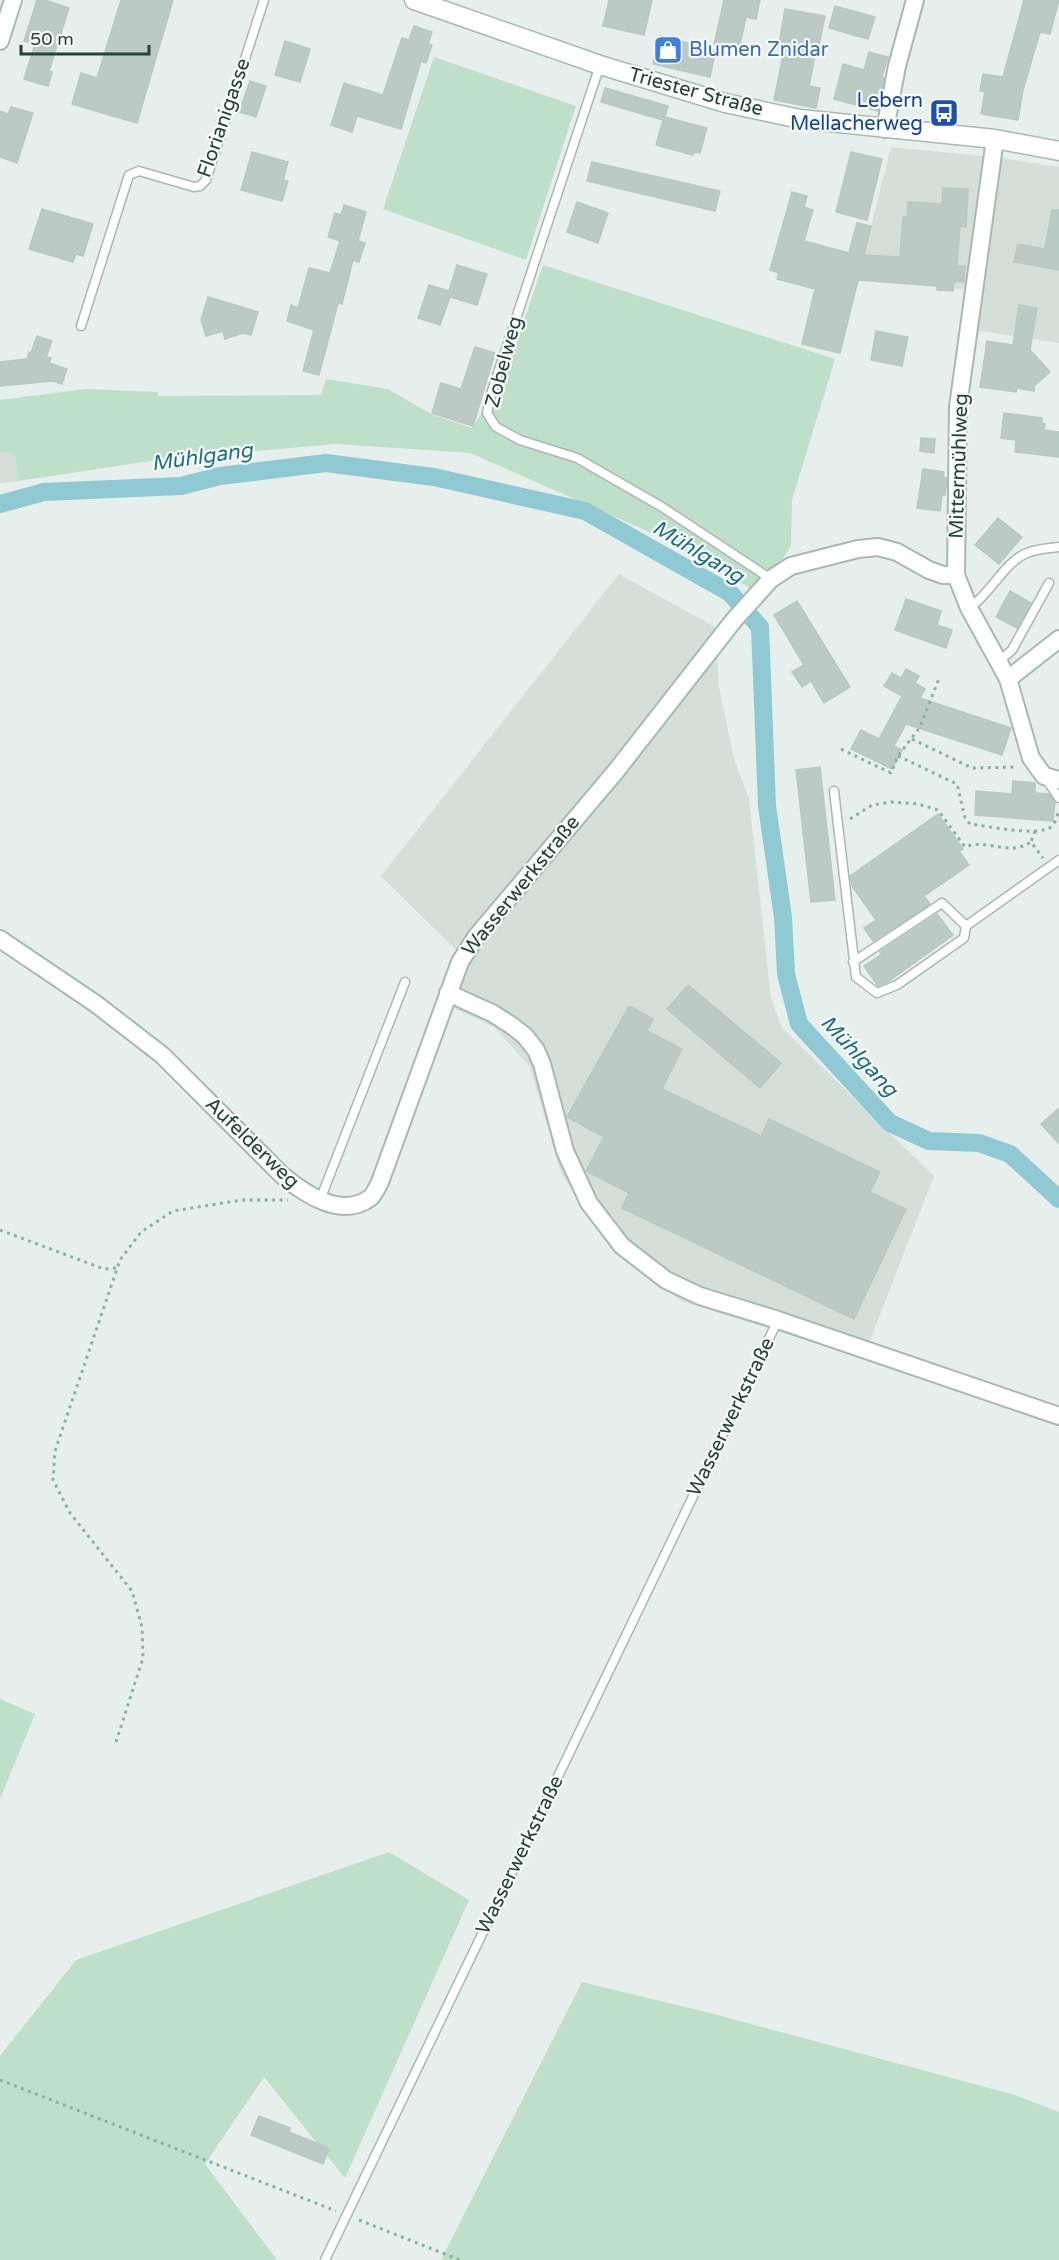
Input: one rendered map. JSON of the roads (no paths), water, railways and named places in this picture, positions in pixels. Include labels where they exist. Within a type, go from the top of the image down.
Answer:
[{"type":"main road","name":"Triester Straße","points":[[414,0],[600,64],[725,103],[800,118],[885,129],[995,139],[1059,151]]},
{"type":"street","points":[[0,41],[13,0]]},
{"type":"street","points":[[885,129],[897,66],[915,0]]},
{"type":"street","name":"Mittermühlweg","points":[[995,139],[957,407],[956,575],[969,608],[1008,679],[1031,758],[1046,774]]},
{"type":"street","name":"Wasserwerkstraße","points":[[777,1320],[681,1289],[622,1246],[589,1203],[571,1168],[536,1050],[525,1036],[511,1025],[492,1013],[448,993],[460,962],[476,937],[616,771],[734,620],[771,579],[790,566],[858,549],[878,547],[897,552],[929,570],[943,575],[956,575]]},
{"type":"street","points":[[1008,679],[1059,639]]},
{"type":"street","name":"Aufelderweg","points":[[0,939],[96,1004],[144,1041],[202,1095],[282,1176],[303,1192],[344,1207],[372,1197],[380,1182],[448,993]]},
{"type":"street","points":[[777,1320],[1059,1416]]},
{"type":"lane","name":"Florianigasse","points":[[81,326],[129,175],[139,171],[194,187],[200,186],[206,180],[264,0]]},
{"type":"lane","name":"Zobelweg","points":[[600,64],[487,412],[496,427],[520,440],[577,458],[662,507],[771,579]]},
{"type":"lane","points":[[969,608],[988,592],[1020,556],[1029,551],[1059,547]]},
{"type":"lane","points":[[997,662],[1012,650],[1049,583]]},
{"type":"lane","name":"Mittermühlweg","points":[[1046,774],[1059,798]]},
{"type":"lane","points":[[834,790],[856,977],[877,993],[897,985],[964,938],[966,926],[1059,860]]},
{"type":"lane","points":[[853,962],[942,903],[966,926]]},
{"type":"lane","points":[[320,1200],[405,982]]},
{"type":"lane","name":"Wasserwerkstraße","points":[[326,2260],[777,1320]]},
{"type":"waterway","name":"Mühlgang","points":[[0,504],[44,492],[181,486],[220,476],[326,463],[434,477],[585,511],[730,593],[760,627],[767,806],[783,917],[786,974],[799,1024],[890,1123],[929,1141],[979,1143],[1010,1154],[1059,1199]]},
{"type":"place","name":"Blumen Znidar","points":[[668,50]]},
{"type":"place","name":"Lebern Mellacherweg","points":[[944,113]]}]
